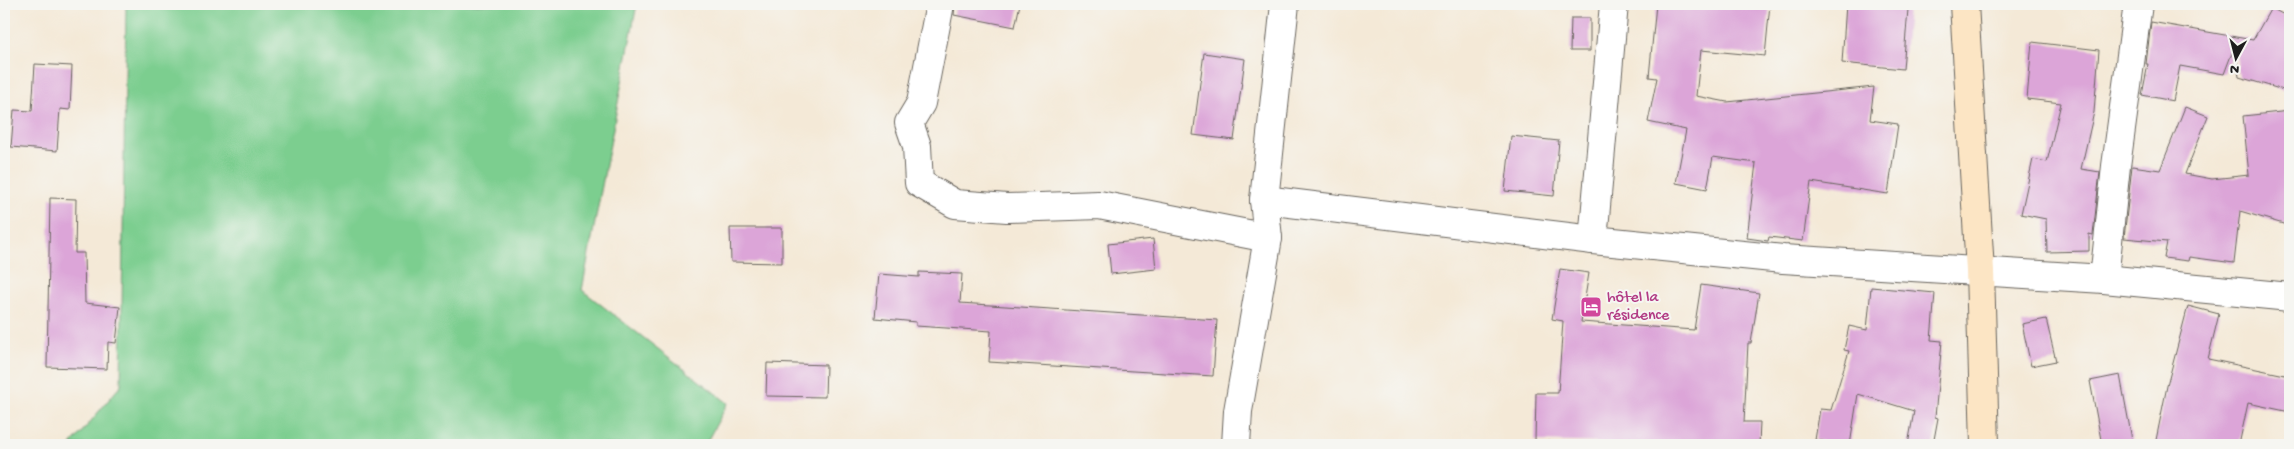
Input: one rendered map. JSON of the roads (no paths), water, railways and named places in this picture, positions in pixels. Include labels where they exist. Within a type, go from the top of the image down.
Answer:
[{"type":"street","points":[[940,4],[921,103],[909,123],[917,146],[919,183],[955,204],[1006,208],[1099,204],[1268,238]]},
{"type":"street","points":[[1236,445],[1238,411],[1268,238],[1264,200],[1285,4]]},
{"type":"street","points":[[1593,240],[1614,4]]},
{"type":"street","points":[[1964,4],[1980,270],[1985,445]]},
{"type":"street","points":[[2104,279],[2116,166],[2138,4]]},
{"type":"street","points":[[1264,200],[1593,240],[1783,259],[2104,279],[2290,297]]},
{"type":"place","name":"hôtel la résidence","points":[[1591,307]]}]
